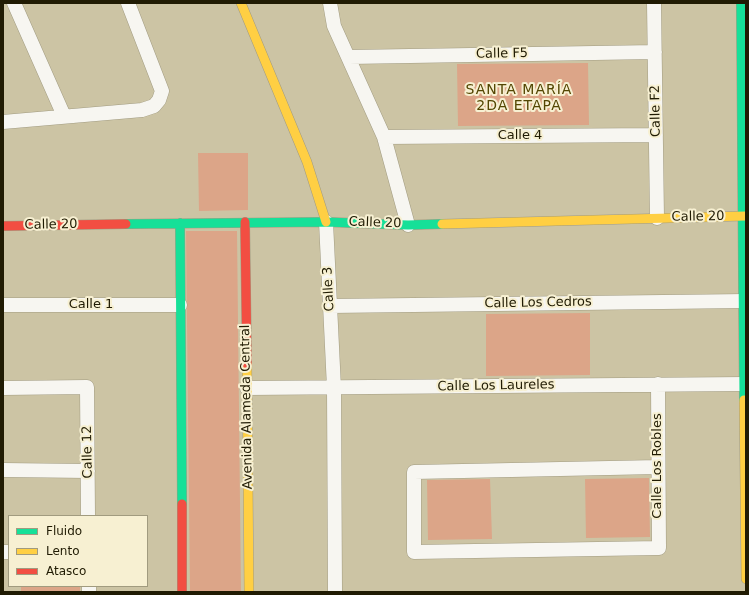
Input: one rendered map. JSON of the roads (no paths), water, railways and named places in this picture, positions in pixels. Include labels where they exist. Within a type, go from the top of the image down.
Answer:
[{"type":"street","points":[[14,3],[64,116]]},
{"type":"street","points":[[3,122],[142,110],[154,106],[159,100],[162,91],[160,82],[128,3]]},
{"type":"street","name":"Calle 3","points":[[240,3],[307,162],[326,222],[334,388],[334,592]]},
{"type":"street","points":[[330,3],[334,26],[384,137],[408,225]]},
{"type":"street","name":"Calle F2","points":[[654,3],[657,218]]},
{"type":"street","points":[[741,3],[745,301],[746,579]]},
{"type":"street","name":"Calle F5","points":[[349,57],[655,52]]},
{"type":"street","name":"Calle 4","points":[[384,137],[656,135]]},
{"type":"street","name":"Calle 20","points":[[3,226],[245,222],[326,222],[408,225],[744,216]]},
{"type":"street","name":"Avenida Alameda Central","points":[[245,222],[249,592]]},
{"type":"street","points":[[180,223],[182,592]]},
{"type":"street","name":"Calle Los Cedros","points":[[330,306],[745,301]]},
{"type":"street","name":"Calle 1","points":[[3,305],[180,304]]},
{"type":"street","name":"Calle Los Robles","points":[[658,384],[659,548],[414,552],[414,472],[658,467]]},
{"type":"street","name":"Calle Los Laureles","points":[[247,388],[745,384]]},
{"type":"street","name":"Calle 12","points":[[3,388],[87,387],[88,515]]},
{"type":"street","points":[[3,470],[88,471]]},
{"type":"district","name":"SANTA MARÍA 2DA ETAPA","points":[[519,98]]}]
